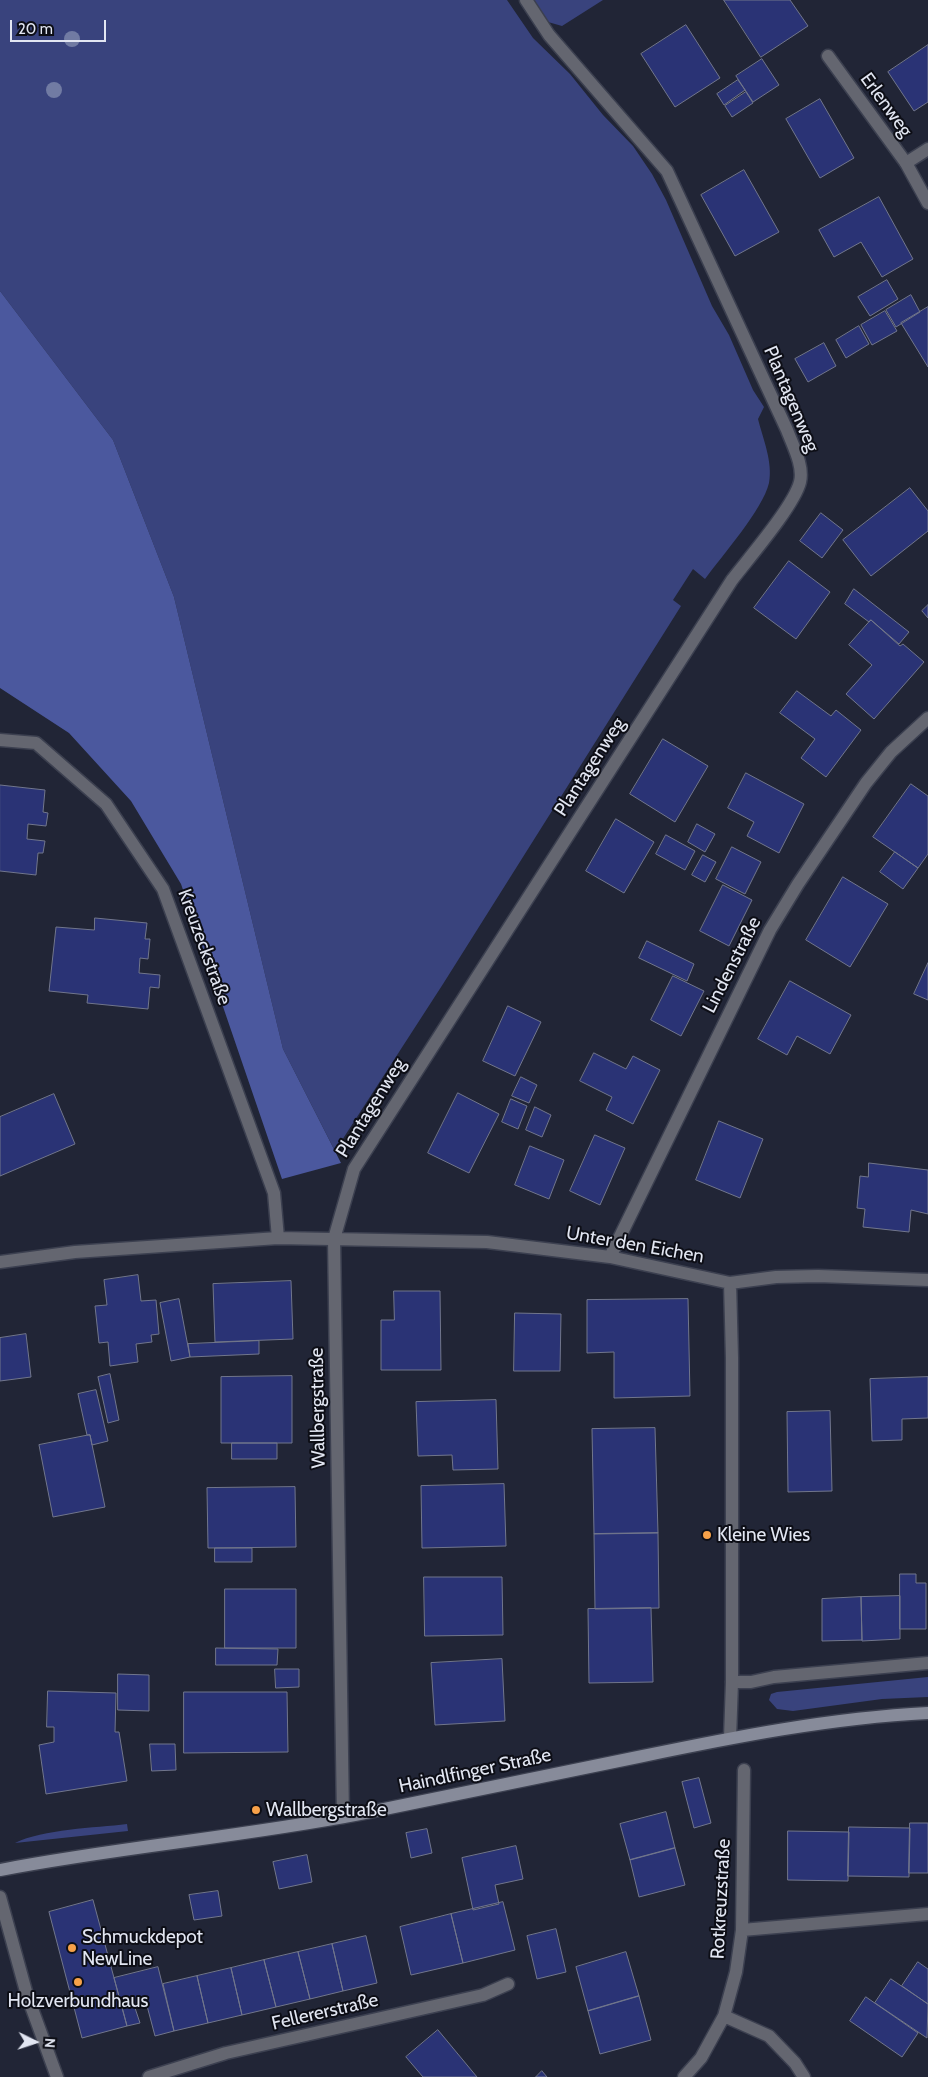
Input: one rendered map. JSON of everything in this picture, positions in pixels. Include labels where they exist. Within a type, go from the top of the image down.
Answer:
[{"type":"street","name":"Plantagenweg","points":[[334,1239],[354,1169],[732,580],[792,500],[800,482],[800,466],[788,430],[667,172],[549,35],[526,0]]},
{"type":"street","name":"Erlenweg","points":[[828,56],[906,164],[928,203]]},
{"type":"street","points":[[906,164],[928,149]]},
{"type":"street","name":"Lindenstraße","points":[[610,1257],[770,930],[798,884],[866,783],[891,752],[928,718]]},
{"type":"street","name":"Kreuzeckstraße","points":[[0,740],[36,743],[106,804],[163,889],[274,1193],[278,1238]]},
{"type":"street","points":[[0,1262],[85,1251],[278,1238],[334,1239]]},
{"type":"street","name":"Unter den Eichen","points":[[334,1239],[487,1242],[610,1257],[730,1282],[776,1277],[818,1276],[928,1280]]},
{"type":"street","name":"Wallbergstraße","points":[[334,1239],[343,1817]]},
{"type":"street","points":[[730,1282],[732,1349],[732,1682],[730,1738]]},
{"type":"street","points":[[732,1682],[751,1682],[774,1677],[928,1663]]},
{"type":"street","name":"Haindlfinger Straße","points":[[0,1870],[41,1862],[190,1842],[343,1817],[730,1738],[839,1720],[928,1713]]},
{"type":"street","name":"Rotkreuzstraße","points":[[684,2077],[701,2058],[724,2016],[736,1972],[742,1930],[744,1770]]},
{"type":"street","points":[[0,1897],[27,1995],[58,2077]]},
{"type":"street","points":[[742,1930],[928,1914]]},
{"type":"street","name":"Fellererstraße","points":[[149,2077],[226,2053],[483,1995],[508,1984]]},
{"type":"street","points":[[724,2016],[769,2036],[795,2063],[804,2077]]},
{"type":"shaded area","points":[[0,0],[507,0],[533,38],[570,74],[603,115],[633,146],[652,174],[666,200],[712,306],[729,335],[753,390],[764,407],[758,419],[767,451],[770,475],[769,483],[759,506],[705,579],[693,569],[673,600],[681,606],[443,984],[335,1151],[283,1049],[174,597],[113,440],[0,291]]},
{"type":"shaded area","points":[[534,0],[603,0],[562,26],[548,22]]},
{"type":"shaded area","points":[[0,291],[113,440],[174,597],[283,1049],[341,1163],[282,1179],[181,884],[131,801],[69,733],[0,688]]},
{"type":"shaded area","points":[[928,1677],[928,1697],[882,1699],[793,1711],[777,1709],[769,1700],[771,1694],[777,1692]]},
{"type":"shaded area","points":[[127,1824],[128,1831],[15,1843],[27,1838],[54,1832]]},
{"type":"building","points":[[724,0],[790,0],[808,26],[761,57]]},
{"type":"building","points":[[686,25],[720,78],[675,107],[641,54]]},
{"type":"building","points":[[928,45],[928,102],[914,111],[888,72]]},
{"type":"building","points":[[762,59],[779,85],[753,102],[736,76]]},
{"type":"building","points":[[738,80],[745,90],[724,105],[717,94]]},
{"type":"building","points":[[746,92],[753,103],[732,117],[725,106]]},
{"type":"building","points":[[820,99],[854,158],[820,178],[786,119]]},
{"type":"building","points":[[744,170],[779,232],[735,256],[701,195]]},
{"type":"building","points":[[879,197],[913,259],[882,277],[861,242],[834,257],[819,230]]},
{"type":"building","points":[[887,280],[898,299],[870,316],[858,297]]},
{"type":"building","points":[[911,295],[920,312],[896,327],[886,310]]},
{"type":"building","points":[[928,307],[928,367],[901,323]]},
{"type":"building","points":[[885,311],[897,331],[872,345],[861,325]]},
{"type":"building","points":[[859,326],[869,344],[846,358],[836,340]]},
{"type":"building","points":[[824,343],[836,366],[808,382],[795,359]]},
{"type":"building","points":[[910,488],[928,511],[928,531],[871,576],[843,540]]},
{"type":"building","points":[[821,513],[843,530],[822,558],[800,541]]},
{"type":"building","points":[[789,561],[830,592],[796,639],[754,608]]},
{"type":"building","points":[[854,589],[909,632],[899,644],[871,620],[869,622],[845,604]]},
{"type":"building","points":[[928,605],[928,618],[922,611]]},
{"type":"building","points":[[871,620],[900,646],[903,644],[924,662],[874,719],[846,694],[872,665],[849,645]]},
{"type":"building","points":[[797,691],[831,716],[836,710],[861,730],[826,777],[801,758],[815,739],[780,713]]},
{"type":"building","points":[[663,739],[708,766],[675,822],[630,794]]},
{"type":"building","points":[[746,773],[804,804],[779,853],[747,836],[754,822],[728,808]]},
{"type":"building","points":[[911,784],[928,796],[928,854],[918,868],[873,837]]},
{"type":"building","points":[[0,785],[45,790],[43,812],[48,813],[46,826],[28,824],[27,839],[45,841],[43,853],[38,853],[36,875],[0,871]]},
{"type":"building","points":[[616,819],[654,842],[624,893],[586,871]]},
{"type":"building","points":[[697,824],[715,834],[705,852],[688,842]]},
{"type":"building","points":[[666,835],[695,851],[685,870],[656,854]]},
{"type":"building","points":[[732,847],[761,862],[745,894],[716,879]]},
{"type":"building","points":[[895,852],[918,868],[903,889],[880,872]]},
{"type":"building","points":[[703,855],[716,862],[705,882],[692,875]]},
{"type":"building","points":[[843,877],[888,904],[850,967],[806,940]]},
{"type":"building","points":[[723,885],[752,900],[729,946],[700,931]]},
{"type":"building","points":[[95,918],[147,923],[145,939],[150,939],[148,959],[140,958],[139,973],[160,975],[159,988],[150,987],[148,1009],[87,1003],[88,995],[49,991],[56,927],[94,930]]},
{"type":"building","points":[[647,941],[694,964],[687,981],[639,958]]},
{"type":"building","points":[[928,963],[928,1000],[914,994]]},
{"type":"building","points":[[673,976],[704,991],[681,1036],[651,1020]]},
{"type":"building","points":[[790,981],[851,1015],[830,1054],[797,1036],[787,1055],[758,1039]]},
{"type":"building","points":[[508,1006],[541,1022],[515,1076],[483,1061]]},
{"type":"building","points":[[594,1053],[626,1069],[633,1056],[660,1070],[633,1124],[606,1110],[612,1097],[580,1081]]},
{"type":"building","points":[[521,1077],[537,1085],[529,1103],[512,1096]]},
{"type":"building","points":[[458,1093],[499,1114],[469,1173],[428,1153]]},
{"type":"building","points":[[54,1094],[75,1144],[0,1176],[0,1117]]},
{"type":"building","points":[[511,1099],[527,1106],[518,1129],[502,1122]]},
{"type":"building","points":[[535,1107],[551,1115],[542,1137],[526,1130]]},
{"type":"building","points":[[719,1121],[763,1139],[740,1198],[696,1180]]},
{"type":"building","points":[[595,1135],[625,1148],[600,1205],[570,1191]]},
{"type":"building","points":[[530,1146],[564,1160],[549,1199],[515,1185]]},
{"type":"building","points":[[869,1163],[928,1170],[928,1214],[911,1210],[909,1232],[863,1227],[865,1209],[857,1208],[860,1176],[868,1177]]},
{"type":"building","points":[[138,1275],[141,1301],[156,1300],[159,1334],[151,1335],[152,1342],[136,1344],[138,1362],[110,1366],[108,1342],[99,1343],[95,1306],[107,1305],[104,1280]]},
{"type":"building","points":[[291,1281],[293,1339],[215,1342],[213,1284]]},
{"type":"building","points":[[394,1291],[440,1291],[441,1370],[381,1370],[381,1320],[394,1320]]},
{"type":"building","points":[[179,1299],[190,1357],[171,1361],[160,1303]]},
{"type":"building","points":[[688,1299],[690,1396],[614,1398],[614,1352],[587,1353],[587,1300]]},
{"type":"building","points":[[515,1313],[561,1314],[560,1371],[514,1371]]},
{"type":"building","points":[[26,1334],[31,1377],[0,1381],[0,1338]]},
{"type":"building","points":[[259,1341],[259,1354],[190,1357],[188,1344]]},
{"type":"building","points":[[110,1374],[119,1420],[108,1423],[98,1377]]},
{"type":"building","points":[[292,1376],[292,1443],[221,1443],[221,1377]]},
{"type":"building","points":[[928,1377],[928,1418],[902,1419],[902,1440],[872,1441],[870,1379]]},
{"type":"building","points":[[96,1390],[108,1441],[92,1445],[90,1435],[87,1435],[78,1394]]},
{"type":"building","points":[[496,1400],[498,1469],[453,1470],[452,1455],[418,1456],[416,1402]]},
{"type":"building","points":[[830,1411],[832,1491],[788,1492],[787,1412]]},
{"type":"building","points":[[655,1428],[658,1533],[594,1534],[592,1429]]},
{"type":"building","points":[[90,1435],[105,1507],[53,1517],[39,1445]]},
{"type":"building","points":[[232,1443],[277,1443],[277,1459],[232,1459]]},
{"type":"building","points":[[504,1484],[506,1546],[422,1548],[421,1486]]},
{"type":"building","points":[[295,1487],[296,1547],[208,1548],[207,1488]]},
{"type":"building","points":[[658,1533],[659,1608],[595,1609],[594,1534]]},
{"type":"building","points":[[215,1548],[252,1548],[252,1562],[215,1562]]},
{"type":"building","points":[[900,1574],[916,1574],[916,1583],[926,1583],[926,1629],[900,1629]]},
{"type":"building","points":[[424,1577],[502,1577],[503,1635],[425,1636]]},
{"type":"building","points":[[225,1589],[296,1589],[296,1648],[225,1648]]},
{"type":"building","points":[[900,1596],[900,1639],[862,1641],[861,1597]]},
{"type":"building","points":[[861,1597],[862,1640],[822,1641],[822,1599]]},
{"type":"building","points":[[651,1608],[653,1682],[589,1683],[588,1609]]},
{"type":"building","points":[[216,1648],[278,1649],[277,1665],[216,1665]]},
{"type":"building","points":[[502,1659],[505,1721],[435,1725],[431,1663]]},
{"type":"building","points":[[275,1669],[299,1669],[299,1687],[276,1688]]},
{"type":"building","points":[[118,1674],[149,1675],[149,1711],[118,1710]]},
{"type":"building","points":[[48,1691],[116,1693],[115,1732],[119,1732],[127,1781],[46,1794],[39,1745],[54,1742],[54,1727],[47,1727]]},
{"type":"building","points":[[184,1692],[287,1692],[288,1752],[184,1753]]},
{"type":"building","points":[[150,1744],[175,1744],[176,1770],[152,1771]]},
{"type":"building","points":[[699,1778],[711,1823],[694,1828],[682,1782]]},
{"type":"building","points":[[666,1812],[675,1848],[630,1860],[620,1824]]},
{"type":"building","points":[[910,1823],[928,1823],[928,1873],[909,1873]]},
{"type":"building","points":[[849,1827],[910,1828],[909,1877],[848,1876]]},
{"type":"building","points":[[427,1829],[432,1853],[411,1858],[406,1833]]},
{"type":"building","points":[[788,1831],[849,1832],[848,1881],[788,1880]]},
{"type":"building","points":[[516,1846],[523,1879],[495,1885],[499,1904],[473,1910],[462,1858]]},
{"type":"building","points":[[675,1848],[685,1885],[639,1897],[630,1860]]},
{"type":"building","points":[[307,1855],[312,1882],[279,1889],[273,1862]]},
{"type":"building","points":[[218,1891],[222,1916],[194,1920],[189,1895]]},
{"type":"building","points":[[93,1900],[127,2026],[82,2038],[49,1912]]},
{"type":"building","points":[[503,1902],[515,1950],[463,1963],[451,1914]]},
{"type":"building","points":[[451,1914],[463,1963],[411,1975],[400,1927]]},
{"type":"building","points":[[556,1929],[566,1972],[537,1979],[527,1936]]},
{"type":"building","points":[[366,1936],[377,1983],[343,1991],[332,1944]]},
{"type":"building","points":[[332,1944],[343,1991],[310,1999],[298,1952]]},
{"type":"building","points":[[298,1952],[310,1999],[276,2007],[264,1960]]},
{"type":"building","points":[[626,1952],[639,1996],[588,2011],[576,1967]]},
{"type":"building","points":[[264,1960],[276,2007],[242,2015],[231,1968]]},
{"type":"building","points":[[918,1962],[928,1969],[928,2004],[902,1986]]},
{"type":"building","points":[[158,1967],[174,2031],[155,2036],[146,2002],[134,2005],[140,2023],[127,2026],[114,1978]]},
{"type":"building","points":[[231,1968],[242,2015],[208,2023],[197,1976]]},
{"type":"building","points":[[197,1976],[208,2023],[174,2031],[163,1984]]},
{"type":"building","points":[[891,1979],[928,2004],[927,2038],[875,2003]]},
{"type":"building","points":[[639,1996],[651,2040],[600,2054],[588,2011]]},
{"type":"building","points":[[866,1997],[918,2033],[902,2057],[850,2021]]},
{"type":"building","points":[[438,2030],[477,2077],[423,2077],[406,2057]]},
{"type":"building","points":[[542,2071],[547,2077],[536,2077]]},
{"type":"place","name":"Kleine Wies","points":[[707,1535]]},
{"type":"place","name":"Wallbergstraße","points":[[256,1810]]},
{"type":"place","name":"Schmuckdepot NewLine","points":[[72,1948]]},
{"type":"place","name":"Holzverbundhaus","points":[[78,1982]]}]
